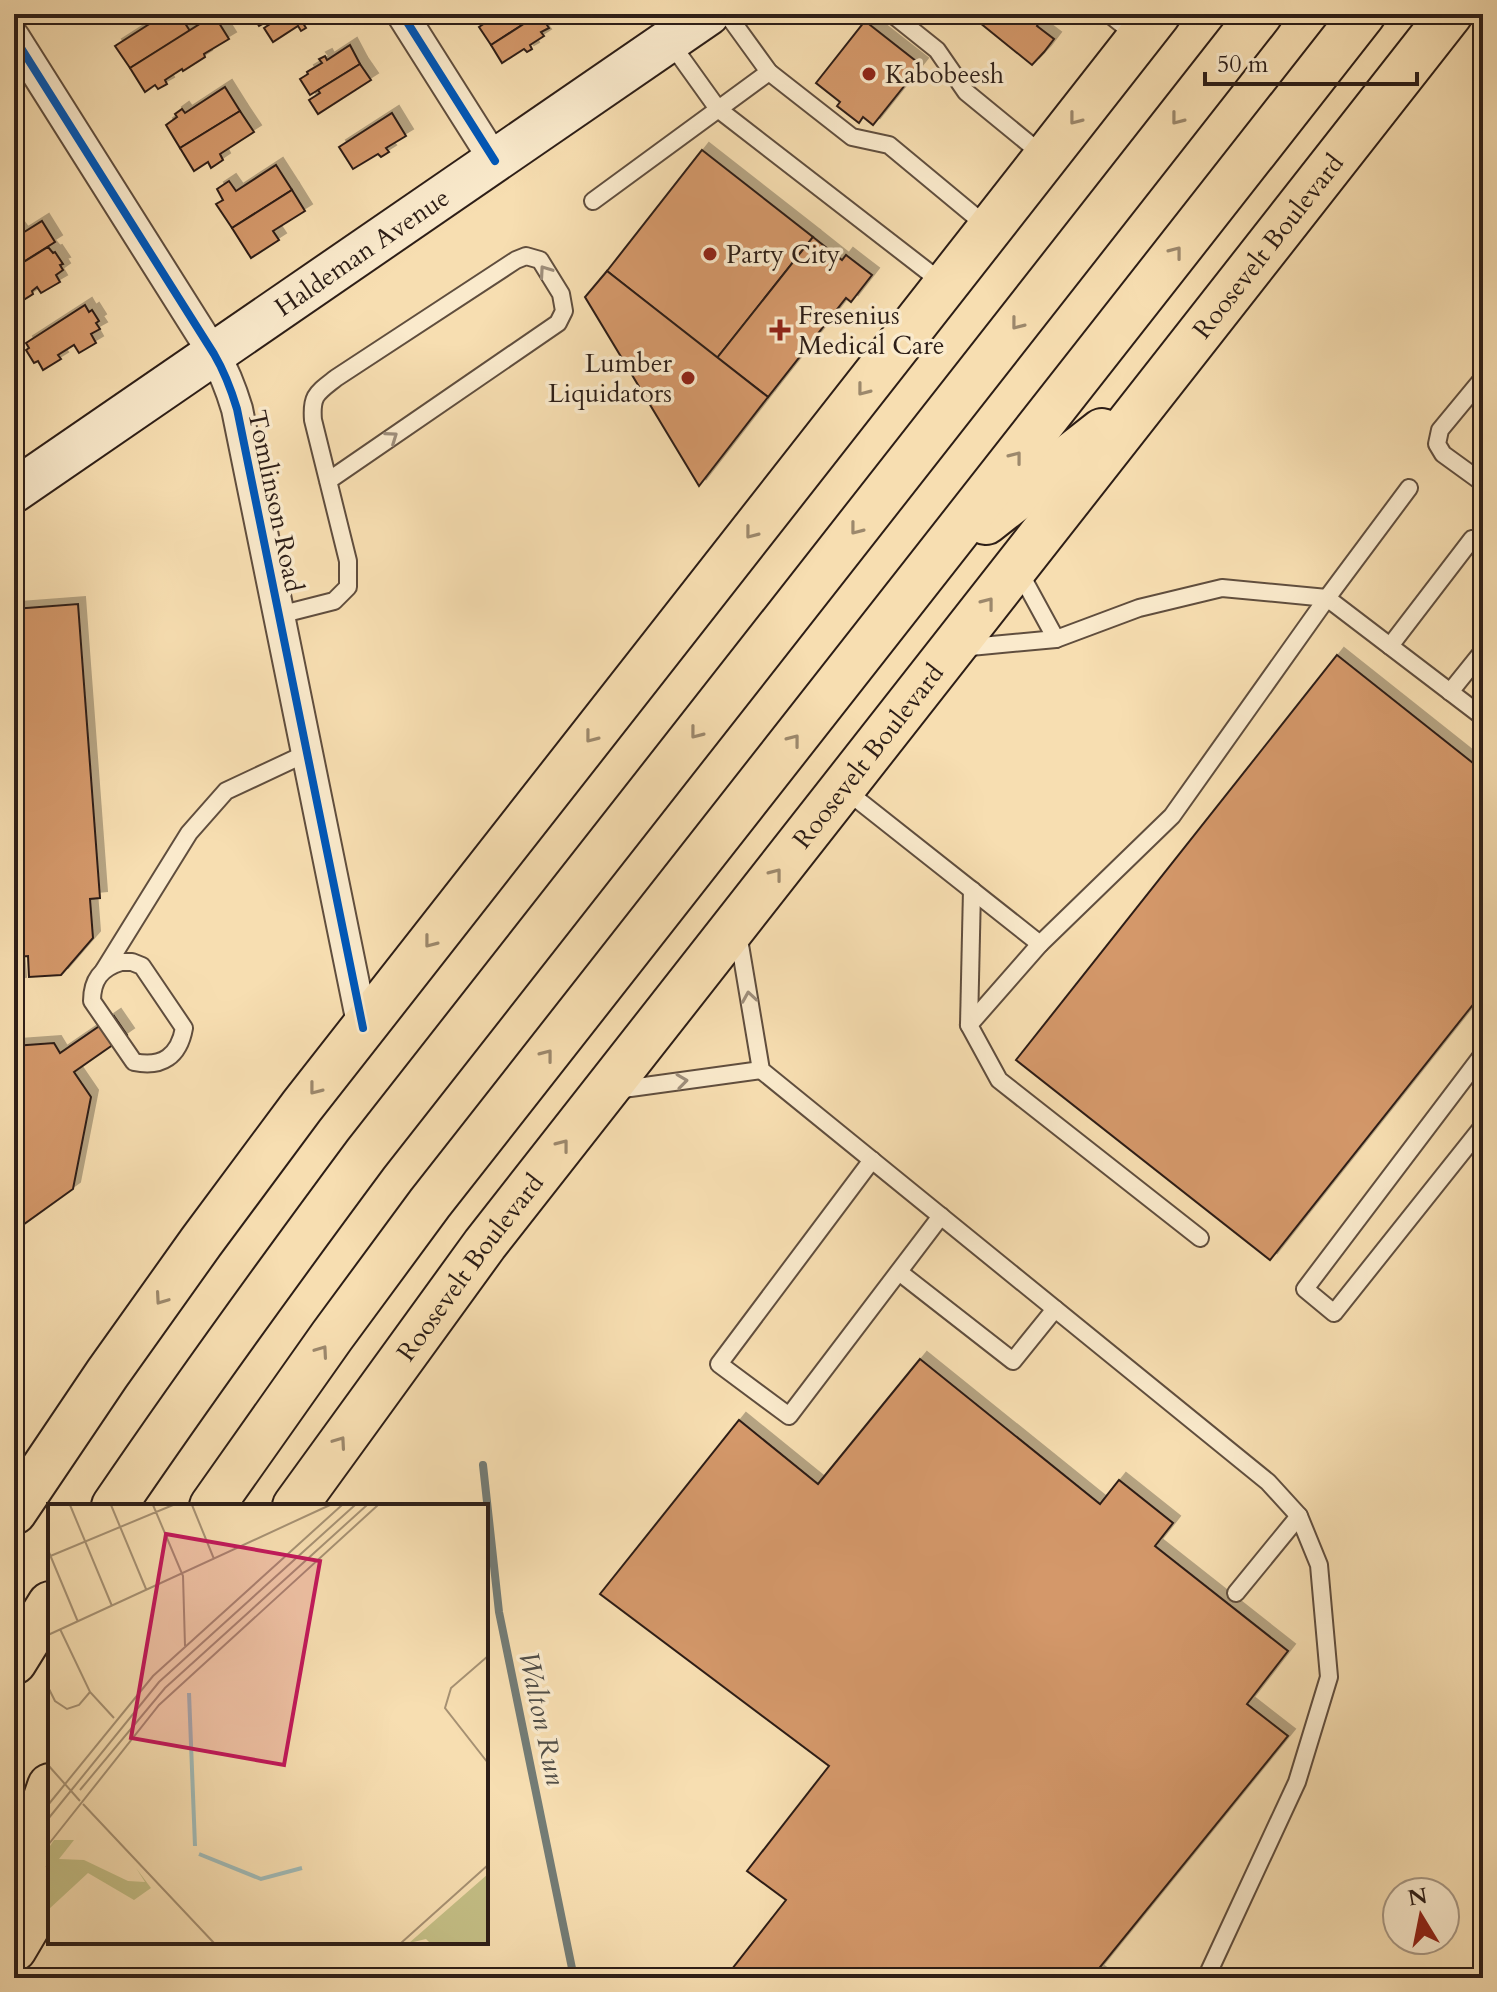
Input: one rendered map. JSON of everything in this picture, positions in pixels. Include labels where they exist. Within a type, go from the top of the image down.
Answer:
[{"type":"highway","points":[[115,1504],[258,1300],[366,1154],[1260,14]]},
{"type":"highway","points":[[213,1504],[430,1203],[1363,14]]},
{"type":"highway","name":"Roosevelt Boulevard","points":[[296,1504],[485,1244],[1450,14]]},
{"type":"highway","points":[[14,1512],[201,1242],[302,1106],[990,229],[1045,157],[1136,22]]},
{"type":"highway","points":[[933,562],[1156,389]]},
{"type":"highway","points":[[14,1662],[48,1607]]},
{"type":"highway","points":[[14,1816],[48,1761]]},
{"type":"highway","points":[[14,1892],[48,1792]]},
{"type":"highway","points":[[14,1949],[48,1891]]},
{"type":"main road","name":"Haldeman Avenue","points":[[14,491],[708,14]]},
{"type":"street","points":[[402,14],[495,161]]},
{"type":"street","name":"Tomlinson Road","points":[[14,37],[224,372],[237,409],[363,1028]]},
{"type":"lane","points":[[727,14],[769,72],[852,137],[889,145],[990,229]]},
{"type":"lane","points":[[892,14],[937,50],[966,92],[1045,157]]},
{"type":"lane","points":[[669,41],[718,109],[945,285]]},
{"type":"lane","points":[[593,201],[769,72]]},
{"type":"lane","points":[[279,615],[334,601],[348,587],[348,561],[328,481],[313,420],[315,395],[336,378],[516,260],[526,256],[540,260],[561,294],[564,311],[558,323],[328,481]]},
{"type":"lane","points":[[1483,378],[1440,430],[1437,444],[1443,454],[1483,483]]},
{"type":"lane","points":[[969,1025],[1040,944],[1172,816],[1409,488]]},
{"type":"lane","points":[[1390,646],[1472,539]]},
{"type":"lane","points":[[1016,567],[1056,639]]},
{"type":"lane","points":[[952,649],[1056,639],[1139,608],[1222,588],[1327,598],[1483,717]]},
{"type":"lane","points":[[1450,692],[1483,651]]},
{"type":"lane","points":[[104,970],[121,962],[142,966],[184,1028],[177,1050],[168,1058],[157,1063],[134,1062],[92,1001],[95,980],[189,833],[226,791],[307,753]]},
{"type":"lane","points":[[843,788],[1040,944]]},
{"type":"lane","points":[[972,890],[969,1025],[999,1080],[1200,1238]]},
{"type":"lane","points":[[737,923],[761,1070],[1268,1482],[1299,1516],[1319,1565],[1329,1677],[1297,1782],[1206,1978]]},
{"type":"lane","points":[[1483,1054],[1305,1289],[1334,1313],[1483,1126]]},
{"type":"lane","points":[[605,1092],[761,1070]]},
{"type":"lane","points":[[872,1160],[719,1364],[789,1416],[941,1216]]},
{"type":"lane","points":[[899,1272],[1013,1361],[1055,1309]]},
{"type":"lane","points":[[1236,1593],[1299,1516]]},
{"type":"building","points":[[165,14],[179,14],[190,31],[130,68],[115,46]]},
{"type":"building","points":[[252,14],[281,14],[259,26]]},
{"type":"building","points":[[281,14],[317,14],[303,23],[306,28],[301,31],[298,26],[273,42],[264,28]]},
{"type":"building","points":[[499,14],[539,14],[491,45],[479,27]]},
{"type":"building","points":[[969,14],[1036,14],[1041,19],[1037,26],[1054,39],[1032,65]]},
{"type":"building","points":[[214,15],[229,39],[165,80],[167,84],[158,89],[155,85],[145,92],[130,68]]},
{"type":"building","points":[[541,16],[549,28],[541,32],[544,36],[530,45],[532,49],[527,52],[524,49],[502,63],[491,45]]},
{"type":"building","name":"Kabobeesh","points":[[865,21],[921,65],[873,125],[863,117],[859,123],[837,106],[840,102],[816,83]]},
{"type":"building","points":[[350,45],[360,64],[310,95],[300,79],[322,63],[319,59],[325,56],[327,60]]},
{"type":"building","points":[[360,64],[371,80],[318,114],[309,100],[320,93],[318,90]]},
{"type":"building","points":[[225,87],[240,111],[180,148],[166,125],[182,109],[185,113]]},
{"type":"building","points":[[240,111],[254,132],[220,154],[223,160],[211,168],[208,162],[194,171],[180,148]]},
{"type":"building","points":[[392,113],[406,136],[386,148],[389,152],[381,157],[378,154],[353,169],[339,147]]},
{"type":"building","name":"Party City","points":[[702,150],[813,237],[717,358],[607,271]]},
{"type":"building","points":[[276,165],[292,190],[232,228],[216,204],[223,200],[217,189],[229,181],[236,191]]},
{"type":"building","points":[[292,190],[305,211],[273,231],[279,240],[251,258],[232,228]]},
{"type":"building","points":[[42,221],[55,242],[14,268],[14,233],[18,230],[21,234]]},
{"type":"building","name":"Fresenius Medical Care","points":[[813,237],[842,260],[846,255],[872,275],[851,302],[846,298],[768,397],[717,358]]},
{"type":"building","points":[[48,247],[63,264],[60,265],[63,270],[56,275],[60,282],[41,293],[37,287],[33,294],[14,306],[14,268]]},
{"type":"building","name":"Lumber Liquidators","points":[[607,271],[768,397],[699,486],[585,297]]},
{"type":"building","points":[[85,305],[99,321],[96,323],[100,329],[91,334],[96,343],[79,353],[74,345],[58,355],[61,359],[43,370],[38,361],[34,363],[26,350],[29,348],[26,343]]},
{"type":"building","points":[[78,604],[100,898],[90,899],[93,938],[61,975],[29,977],[28,956],[17,957],[19,984],[14,985],[14,609]]},
{"type":"building","points":[[1337,655],[1483,771],[1483,992],[1270,1260],[1016,1060]]},
{"type":"building","points":[[114,1016],[127,1035],[74,1072],[91,1097],[73,1189],[20,1227],[14,1224],[14,1046],[54,1043],[60,1053]]},
{"type":"building","points":[[920,1359],[1100,1504],[1119,1480],[1173,1523],[1155,1546],[1288,1651],[1247,1704],[1288,1736],[1096,1972],[1104,1978],[725,1978],[786,1900],[747,1871],[829,1766],[600,1594],[739,1420],[818,1484]]},
{"type":"waterway","name":"Walton Run","points":[[483,1465],[487,1504]]},
{"type":"waterway","name":"Walton Run","points":[[488,1511],[499,1612],[574,1978]]},
{"type":"cycle path","points":[[402,14],[495,161]]},
{"type":"cycle path","points":[[14,37],[214,354],[232,394],[363,1028]]},
{"type":"place","name":"Kabobeesh","points":[[869,74]]},
{"type":"place","name":"Party City","points":[[710,254]]},
{"type":"place","name":"Fresenius Medical Care","points":[[780,330]]},
{"type":"place","name":"Lumber Liquidators","points":[[688,378]]}]
